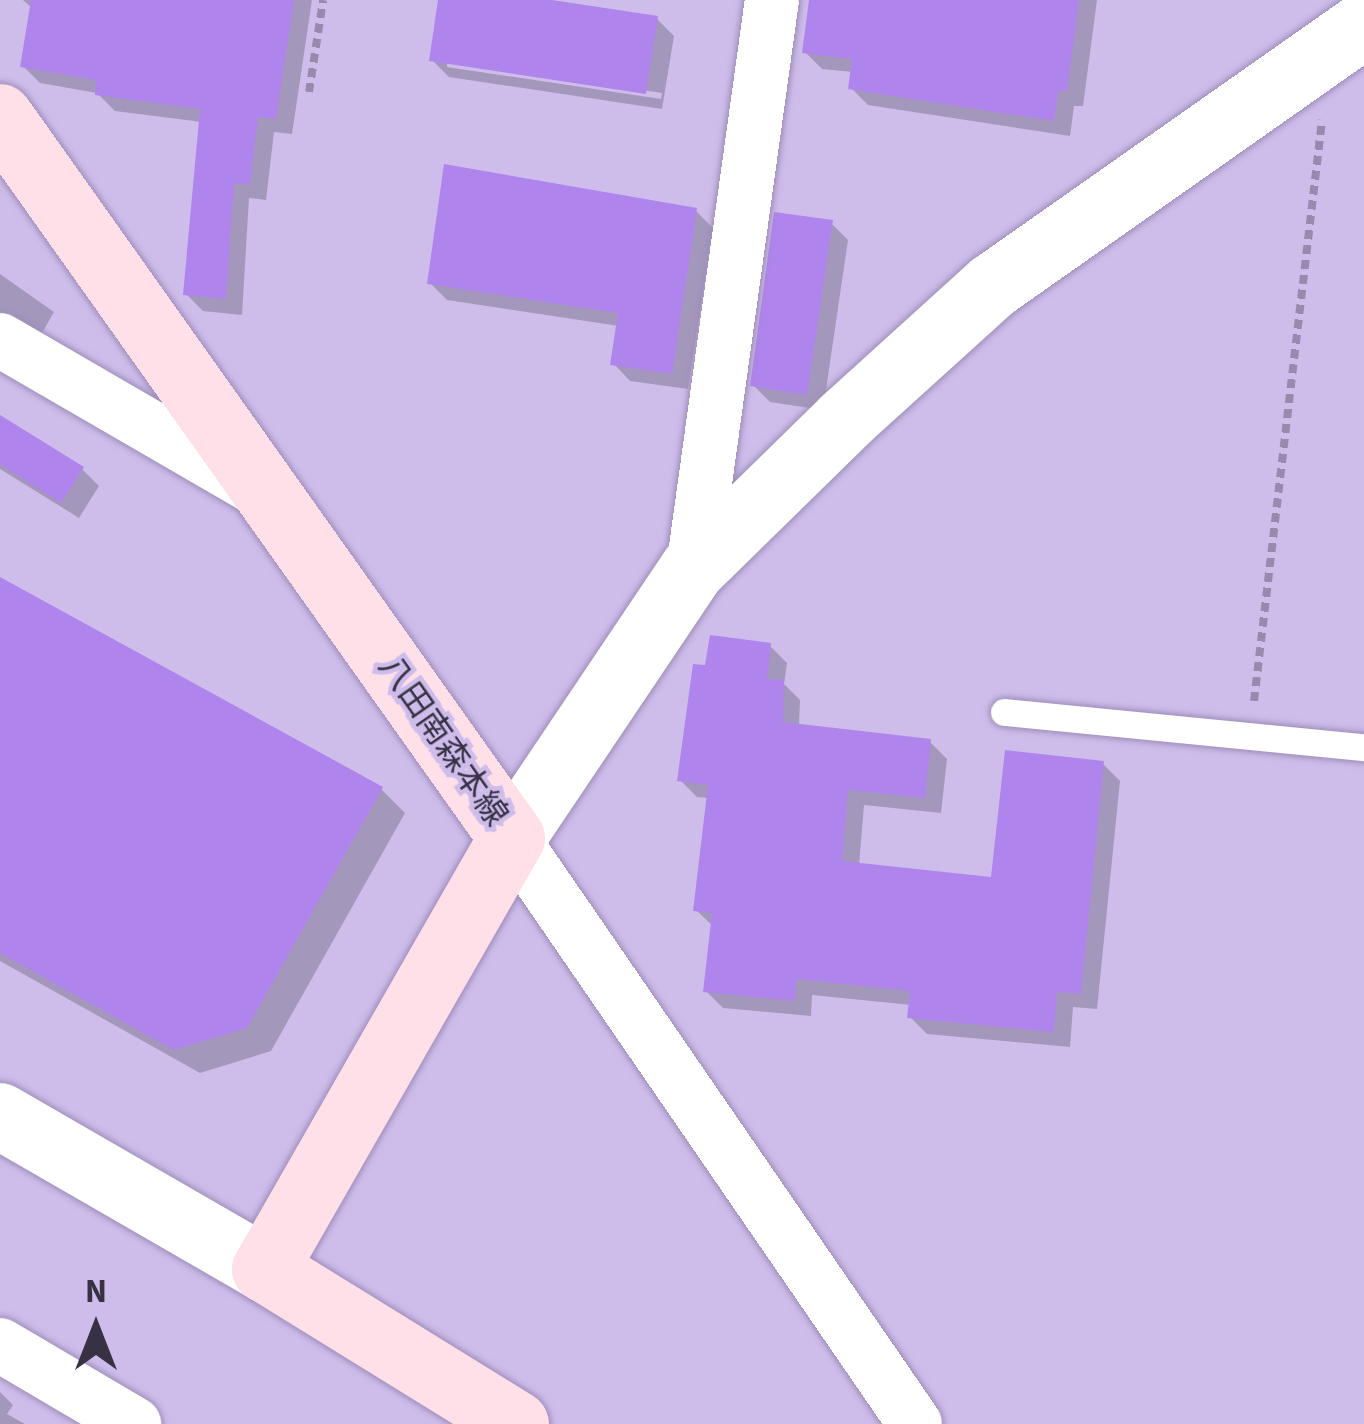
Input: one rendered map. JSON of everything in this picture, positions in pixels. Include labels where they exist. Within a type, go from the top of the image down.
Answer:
[{"type":"main road","name":"八田南森本線","points":[[0,117],[512,838],[266,1269]]},
{"type":"main road","points":[[266,1269],[516,1424]]},
{"type":"street","points":[[693,569],[772,0]]},
{"type":"street","points":[[915,1424],[512,838],[693,569],[993,286],[1364,25]]},
{"type":"street","points":[[0,340],[268,495]]},
{"type":"street","points":[[0,1115],[266,1269]]},
{"type":"street","points":[[0,1346],[134,1424]]},
{"type":"lane","points":[[1004,712],[1364,747]]},
{"type":"path","points":[[309,92],[323,0]]},
{"type":"path","points":[[1250,733],[1323,110],[1302,65]]},
{"type":"building","points":[[31,0],[294,0],[276,119],[258,117],[250,184],[234,183],[226,299],[183,295],[200,109],[95,95],[96,80],[20,67]]},
{"type":"building","points":[[438,0],[552,0],[658,16],[646,94],[429,61]]},
{"type":"building","points":[[809,0],[1079,0],[1067,91],[1058,91],[1054,121],[848,89],[852,59],[802,53]]},
{"type":"building","points":[[444,164],[697,208],[672,374],[610,365],[618,313],[427,284]]},
{"type":"building","points":[[774,212],[833,220],[807,395],[750,386]]},
{"type":"building","points":[[0,415],[84,467],[61,503],[0,464]]},
{"type":"building","points":[[0,577],[383,787],[247,1028],[174,1050],[0,953]]},
{"type":"building","points":[[710,635],[771,643],[767,679],[784,680],[783,722],[931,739],[925,798],[848,790],[842,861],[991,877],[1005,750],[1104,761],[1081,994],[1057,992],[1054,1032],[907,1018],[910,991],[796,979],[795,1001],[703,992],[712,913],[693,911],[708,785],[677,781],[693,664],[705,665]]}]
